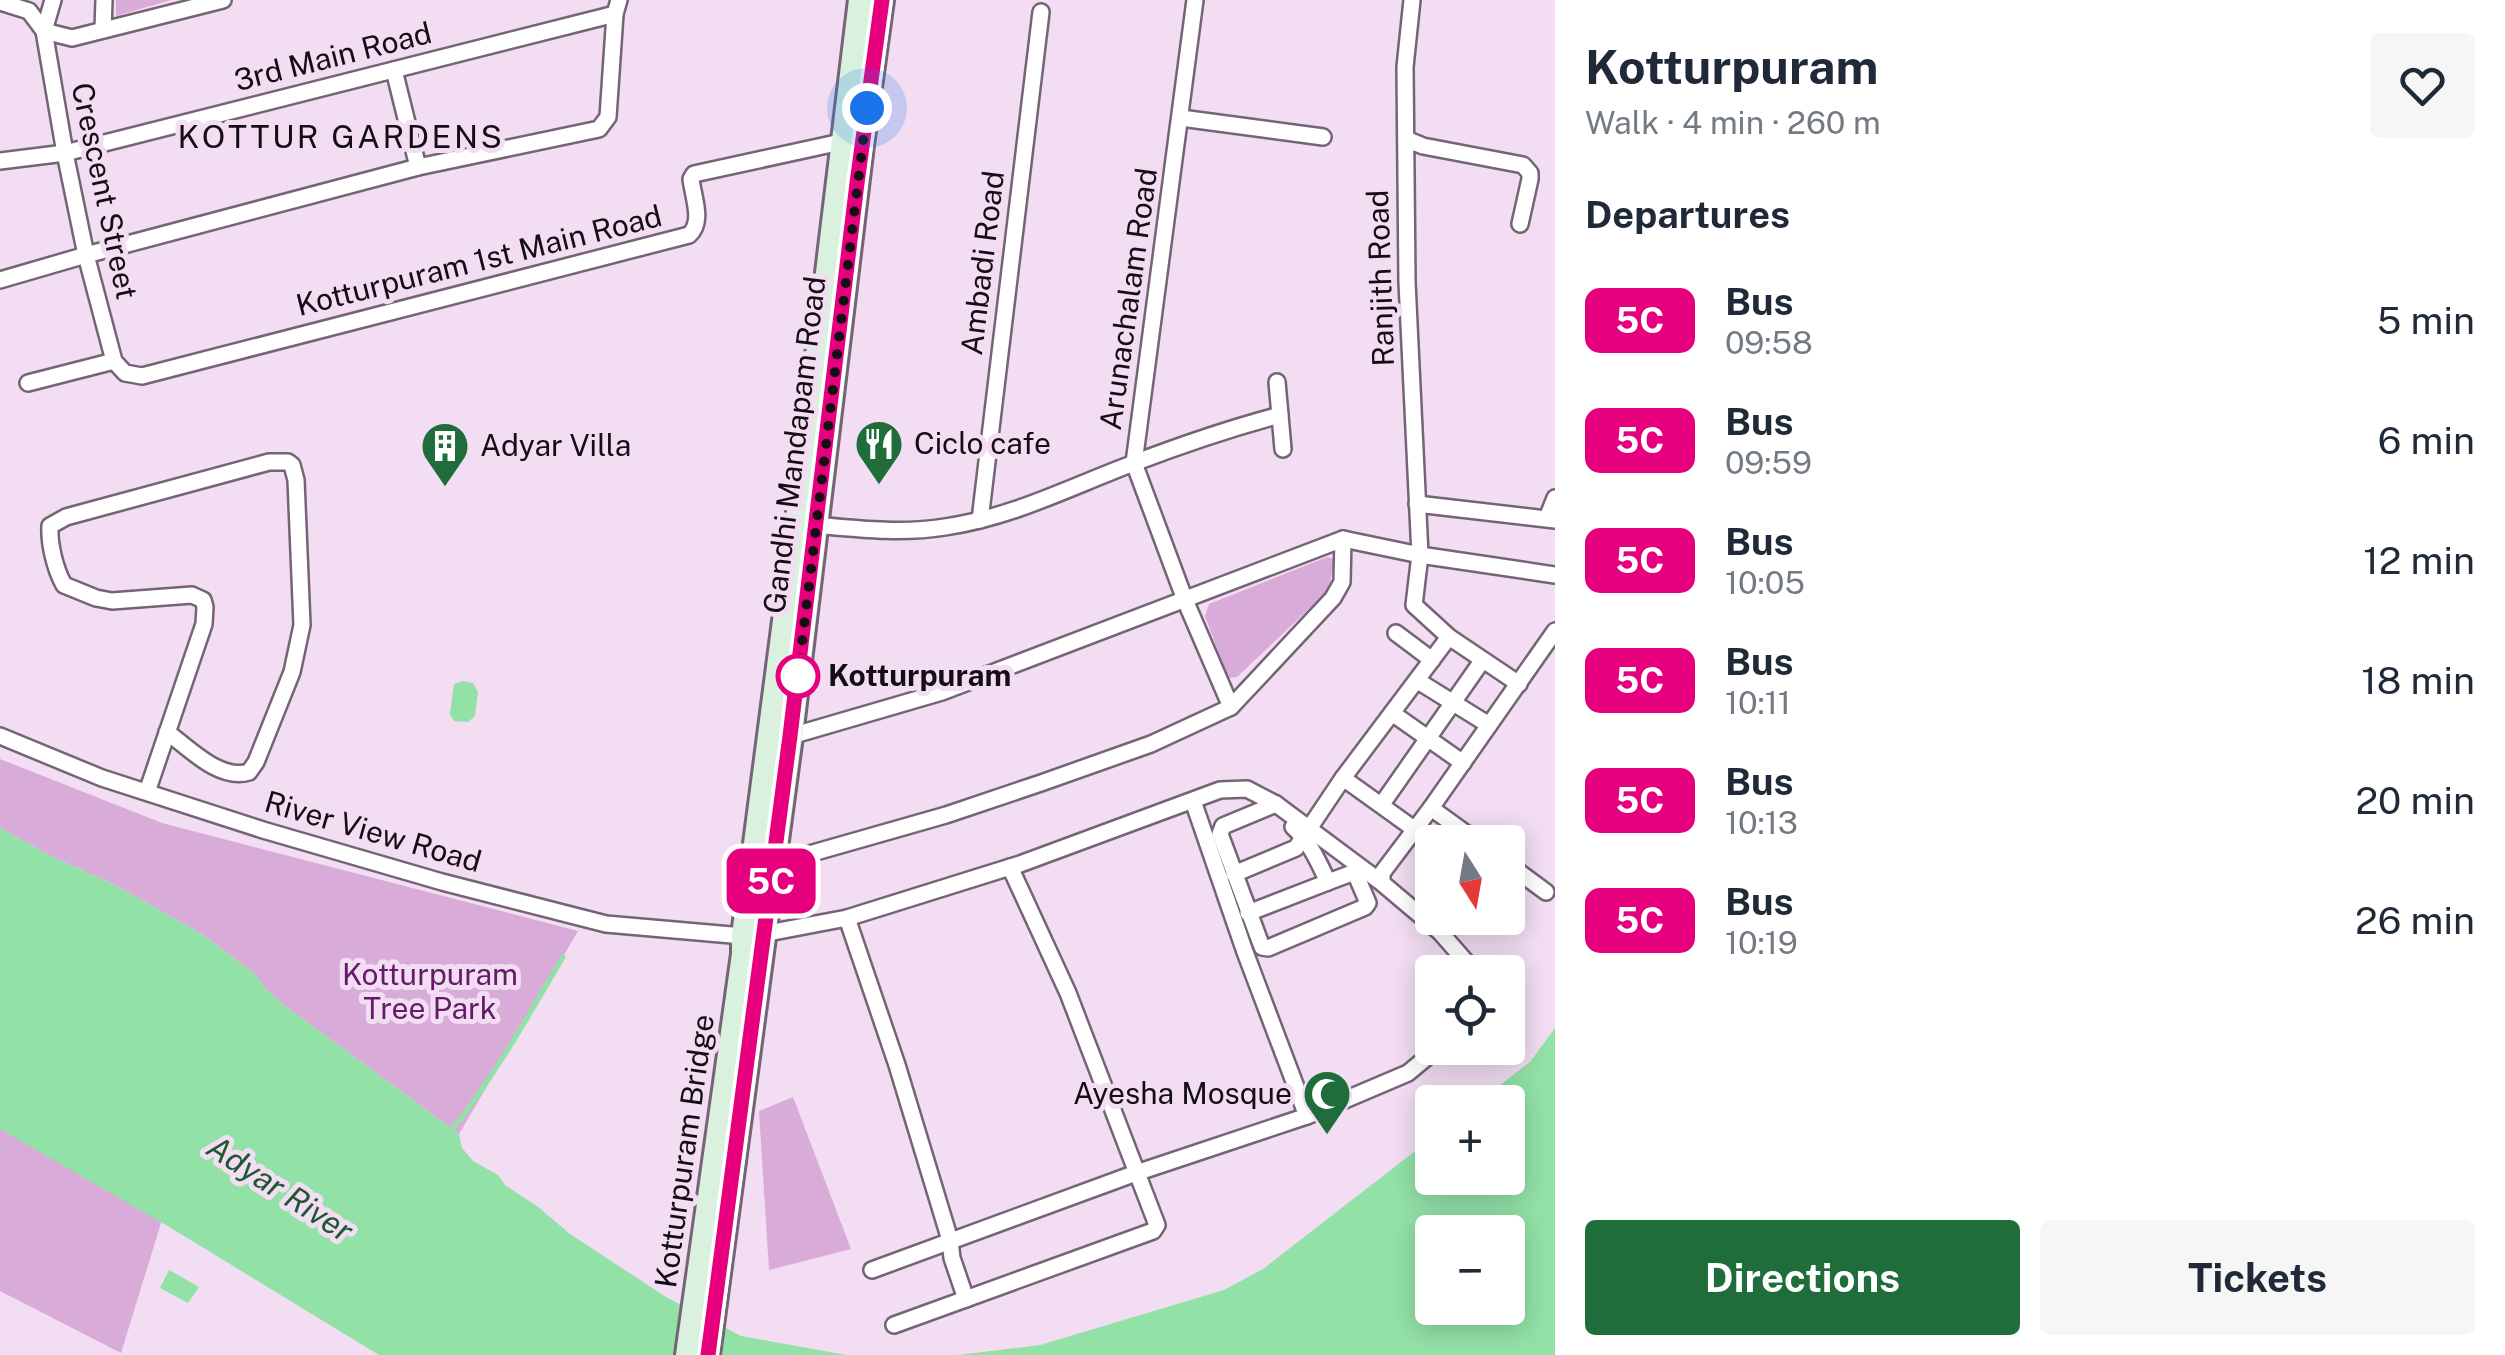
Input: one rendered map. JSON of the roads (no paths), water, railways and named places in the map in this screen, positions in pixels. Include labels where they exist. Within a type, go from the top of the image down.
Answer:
[{"type":"main road","name":"Gandhi Mandapam Road","points":[[753,945],[774,864],[815,526],[852,144],[860,0]]},
{"type":"main road","name":"Gandhi Mandapam Road","points":[[753,945],[797,521],[852,144],[882,0]]},
{"type":"main road","name":"Kotturpuram Bridge","points":[[687,1355],[753,945]]},
{"type":"main road","name":"Kotturpuram Bridge","points":[[708,1355],[753,945]]},
{"type":"street","points":[[44,31],[53,0]]},
{"type":"street","points":[[104,0],[104,30]]},
{"type":"street","points":[[0,2],[29,11],[44,31],[72,38],[222,0]]},
{"type":"street","name":"Arunachalam Road","points":[[1196,0],[1134,463],[1230,707]]},
{"type":"street","name":"Ranjith Road","points":[[1412,0],[1405,66],[1407,282],[1420,554],[1414,605],[1448,637]]},
{"type":"street","points":[[0,280],[418,168],[599,129],[608,117],[617,7]]},
{"type":"street","name":"3rd Main Road","points":[[0,161],[65,152],[394,70],[617,7]]},
{"type":"street","name":"Ambadi Road","points":[[980,520],[1042,12]]},
{"type":"street","name":"Crescent Street","points":[[44,31],[86,255],[114,362]]},
{"type":"street","points":[[394,70],[418,168]]},
{"type":"street","points":[[1181,118],[1324,137]]},
{"type":"street","points":[[1406,139],[1523,166],[1530,180],[1520,224]]},
{"type":"street","name":"Kotturpuram 1st Main Road","points":[[114,362],[125,372],[142,376],[689,235],[698,221],[694,174],[852,144]]},
{"type":"street","points":[[28,383],[114,362]]},
{"type":"street","points":[[1277,382],[1284,450]]},
{"type":"street","points":[[815,526],[886,532],[943,528],[980,520],[1034,505],[1134,463],[1280,415]]},
{"type":"street","points":[[147,792],[167,732],[204,624],[206,606],[198,596],[182,595],[104,600],[64,585],[49,536],[50,526],[59,519],[269,462],[288,462],[296,480],[302,625],[292,672],[256,762],[250,772],[230,774],[167,732]]},
{"type":"street","points":[[1417,504],[1551,519],[1555,498]]},
{"type":"street","points":[[774,864],[946,815],[1040,783],[1150,744],[1230,707],[1333,598],[1342,582],[1343,539]]},
{"type":"street","points":[[790,736],[942,692],[1343,539],[1555,574]]},
{"type":"street","points":[[1382,884],[1382,873],[1555,631]]},
{"type":"street","points":[[1396,633],[1432,660]]},
{"type":"street","points":[[1234,874],[1296,848],[1448,637],[1519,684]]},
{"type":"street","points":[[1382,804],[1482,661]]},
{"type":"street","points":[[1418,680],[1489,725]]},
{"type":"street","points":[[1392,713],[1463,764]]},
{"type":"street","name":"River View Road","points":[[0,736],[102,778],[442,882],[606,924],[753,945],[1010,866],[1220,790],[1246,790],[1273,805]]},
{"type":"street","points":[[1344,778],[1414,829]]},
{"type":"street","points":[[1194,801],[1238,933],[1307,1116]]},
{"type":"street","points":[[1248,914],[1352,873],[1368,903],[1268,948],[1262,947],[1248,914],[1220,830],[1273,805],[1382,884],[1440,932],[1460,955]]},
{"type":"street","points":[[1431,808],[1454,825]]},
{"type":"street","points":[[1306,832],[1328,882]]},
{"type":"street","points":[[894,1325],[1152,1231],[1157,1225],[1068,993],[1010,866]]},
{"type":"street","points":[[1525,877],[1546,892]]},
{"type":"street","points":[[847,918],[897,1066],[966,1299]]},
{"type":"street","points":[[872,1270],[1136,1173],[1307,1116],[1408,1073],[1418,1065]]},
{"type":"water","points":[[473,683],[478,692],[475,716],[468,722],[454,721],[450,714],[454,684]]},
{"type":"water","name":"Adyar River","points":[[0,828],[202,934],[256,975],[284,1005],[459,1134],[462,1148],[473,1161],[498,1175],[506,1186],[570,1234],[666,1297],[741,1336],[846,1355],[379,1355],[0,1129]]},
{"type":"water","points":[[1555,1028],[1555,1355],[958,1355],[1040,1345],[1224,1290],[1263,1269],[1415,1151],[1415,1195],[1525,1195],[1525,1085],[1500,1085],[1530,1062]]},
{"type":"water","points":[[169,1270],[199,1287],[188,1303],[160,1288]]},
{"type":"waterway","points":[[451,1131],[496,1068],[563,957]]},
{"type":"place","name":"Ciclo cafe","points":[[879,486]]},
{"type":"place","name":"Adyar Villa","points":[[445,488]]},
{"type":"place","name":"Kotturpuram","points":[[798,676]]},
{"type":"place","name":"Ayesha Mosque","points":[[1327,1136]]},
{"type":"district","name":"KOTTUR GARDENS","points":[[341,137]]},
{"type":"park label","name":"Kotturpuram Tree Park","points":[[430,992]]}]
